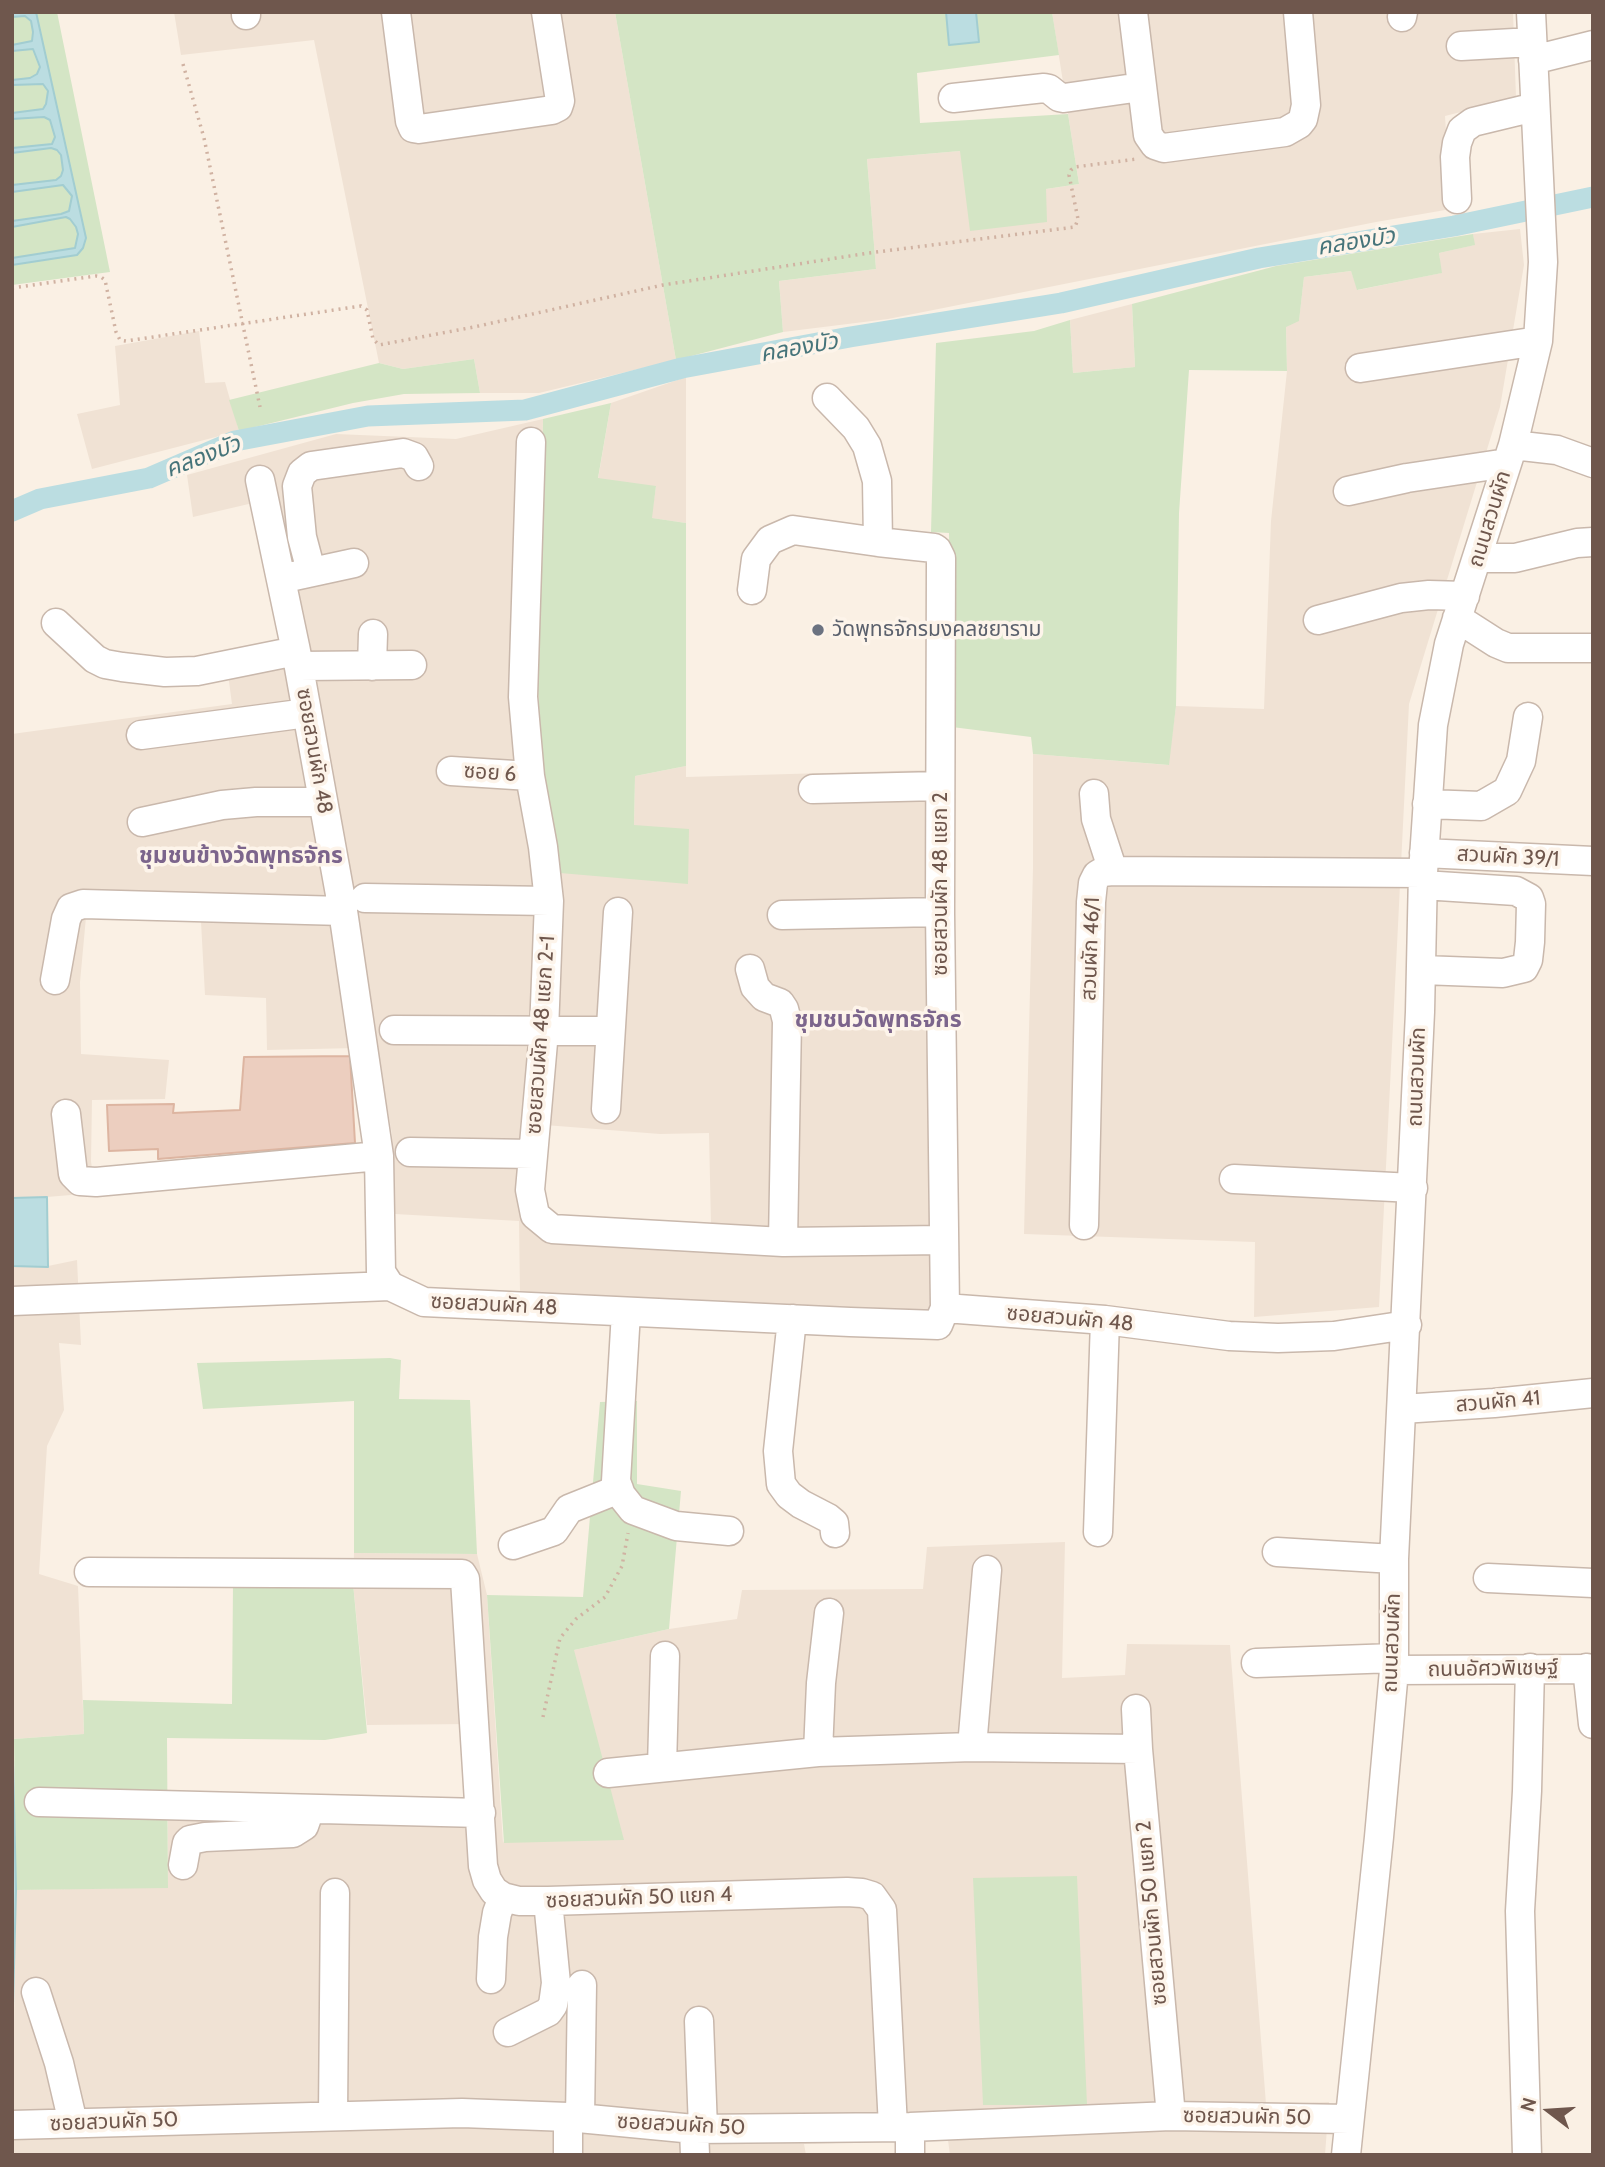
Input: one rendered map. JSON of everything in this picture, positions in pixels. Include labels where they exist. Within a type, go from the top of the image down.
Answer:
[{"type":"street","points":[[396,12],[410,121],[413,128],[419,129],[558,107],[560,101],[546,12]]},
{"type":"street","points":[[1133,12],[1148,135],[1155,145],[1164,148],[1285,132],[1299,124],[1306,105],[1298,12]]},
{"type":"street","name":"ถนนสวนผัก","points":[[1346,2155],[1394,1664],[1394,1559],[1413,1188],[1422,971],[1423,870],[1433,724],[1443,670],[1510,454],[1538,341],[1543,262],[1531,12]]},
{"type":"street","points":[[1461,46],[1532,51],[1593,45]]},
{"type":"street","points":[[953,98],[1044,88],[1064,98],[1142,87]]},
{"type":"street","points":[[1457,199],[1455,157],[1462,130],[1473,122],[1535,107]]},
{"type":"street","points":[[1360,368],[1538,341]]},
{"type":"street","points":[[752,590],[756,559],[770,540],[793,530],[878,542],[877,481],[867,446],[856,428],[827,398]]},
{"type":"street","name":"ซอยสวนผัก 48 แยก 2-1","points":[[531,442],[523,697],[530,776],[543,847],[549,901],[544,1031],[530,1190],[535,1215],[552,1229],[783,1242],[943,1240]]},
{"type":"street","points":[[1348,491],[1510,454],[1558,450],[1593,463]]},
{"type":"street","points":[[311,571],[302,537],[297,486],[302,473],[311,466],[403,453],[414,457],[419,466]]},
{"type":"street","name":"ซอยสวนผัก 48","points":[[260,480],[298,659],[322,802],[354,905],[379,1156],[381,1272],[390,1286],[424,1302],[938,1325],[945,1308],[1105,1320],[1229,1336],[1279,1338],[1334,1336],[1407,1325]]},
{"type":"street","name":"ซอยสวนผัก 48 แยก 2","points":[[878,542],[934,548],[940,554],[942,566],[940,912],[945,1308]]},
{"type":"street","points":[[1478,558],[1515,558],[1577,543],[1593,542]]},
{"type":"street","points":[[282,580],[354,563]]},
{"type":"street","points":[[1318,620],[1401,598],[1429,595],[1461,607],[1496,643],[1508,648],[1593,648]]},
{"type":"street","points":[[57,623],[95,659],[121,667],[165,672],[197,671],[298,659],[372,666],[412,665]]},
{"type":"street","points":[[372,666],[373,634]]},
{"type":"street","points":[[141,735],[307,713]]},
{"type":"street","points":[[1427,804],[1480,806],[1507,792],[1521,761],[1528,717]]},
{"type":"street","name":"ซอย 6","points":[[451,771],[530,776]]},
{"type":"street","points":[[813,789],[940,786]]},
{"type":"street","points":[[1094,794],[1096,819],[1113,871]]},
{"type":"street","points":[[142,822],[222,804],[322,802]]},
{"type":"street","name":"สวนผัก 39/1","points":[[1423,870],[1593,861]]},
{"type":"street","points":[[1422,971],[1503,974],[1524,968],[1530,942],[1531,904],[1529,898],[1516,891],[1423,870]]},
{"type":"street","name":"สวนผัก 46/1","points":[[1084,1225],[1091,902],[1093,883],[1097,875],[1113,871],[1423,870]]},
{"type":"street","points":[[55,980],[66,919],[71,908],[83,904],[354,905],[549,901]]},
{"type":"street","points":[[606,1109],[618,912]]},
{"type":"street","points":[[782,915],[940,912]]},
{"type":"street","points":[[750,969],[755,987],[764,997],[780,1003],[785,1009],[783,1242]]},
{"type":"street","points":[[394,1030],[610,1031]]},
{"type":"street","points":[[66,1114],[73,1174],[80,1181],[96,1182],[379,1156]]},
{"type":"street","points":[[410,1152],[533,1154]]},
{"type":"street","points":[[1234,1179],[1413,1188]]},
{"type":"street","points":[[12,1301],[390,1286]]},
{"type":"street","points":[[626,1312],[616,1481],[626,1499],[676,1526],[729,1531]]},
{"type":"street","points":[[792,1319],[778,1451],[781,1484],[789,1495],[801,1504],[834,1523],[835,1532]]},
{"type":"street","points":[[1098,1532],[1105,1320]]},
{"type":"street","name":"สวนผัก 41","points":[[1402,1409],[1494,1403],[1593,1392]]},
{"type":"street","points":[[513,1545],[554,1531],[569,1508],[626,1499]]},
{"type":"street","points":[[1277,1552],[1394,1559]]},
{"type":"street","points":[[972,1747],[986,1570]]},
{"type":"street","points":[[89,1572],[462,1574],[465,1579],[483,1866],[487,1880],[503,1898],[493,1937],[491,1979]]},
{"type":"street","points":[[1488,1578],[1593,1583]]},
{"type":"street","points":[[818,1752],[821,1683],[829,1613]]},
{"type":"street","points":[[662,1767],[665,1656]]},
{"type":"street","name":"ถนนอัศวพิเชษฐ์","points":[[1256,1663],[1590,1669]]},
{"type":"street","points":[[1527,2155],[1520,1911],[1530,1668]]},
{"type":"street","points":[[1590,1669],[1593,1724]]},
{"type":"street","name":"ซอยสวนผัก 50 แยก 2","points":[[1136,1709],[1171,2116]]},
{"type":"street","points":[[608,1773],[818,1752],[972,1747],[1138,1749]]},
{"type":"street","points":[[39,1802],[481,1812]]},
{"type":"street","points":[[183,1865],[190,1840],[293,1833],[304,1826],[310,1809]]},
{"type":"street","name":"ซอยสวนผัก 50 แยก 4","points":[[503,1898],[548,1901],[847,1892],[872,1896],[882,1910],[904,2136]]},
{"type":"street","points":[[333,2115],[335,1893]]},
{"type":"street","points":[[508,2032],[548,2012],[553,2005],[556,1983],[548,1901]]},
{"type":"street","points":[[568,2155],[574,2118],[582,1984]]},
{"type":"street","points":[[36,1992],[59,2063],[73,2123]]},
{"type":"street","points":[[697,2138],[699,2021]]},
{"type":"street","name":"ซอยสวนผัก 50","points":[[22,2125],[462,2113],[574,2118],[697,2138],[904,2136],[1171,2116],[1349,2119]]},
{"type":"path","points":[[183,64],[204,138],[260,407]]},
{"type":"path","points":[[12,288],[102,277],[105,280],[116,332],[120,340],[126,341],[361,306],[366,310],[373,339],[379,345],[663,285],[869,253],[1075,228],[1078,219],[1069,174],[1071,170],[1074,167],[1138,159],[1155,145]]},
{"type":"path","points":[[543,1717],[560,1637],[576,1619],[605,1597],[622,1566],[626,1499]]},
{"type":"shaded area","points":[[174,12],[615,12],[676,360],[539,393],[480,393],[474,359],[403,369],[379,363],[314,40],[181,55]]},
{"type":"shaded area","points":[[1052,12],[1513,12],[1516,98],[1445,116],[1451,209],[888,319],[783,332],[779,281],[876,269],[867,159],[960,151],[1046,189],[1079,184]]},
{"type":"shaded area","points":[[1520,229],[1524,265],[1500,407],[1409,704],[1379,1307],[1254,1317],[1255,1242],[1024,1234],[1033,868],[1033,754],[1168,765],[1176,706],[1264,709],[1271,521],[1287,371],[1286,326],[1299,320],[1304,277],[1351,271],[1358,290],[1441,273],[1439,253],[1474,245],[1473,234]]},
{"type":"shaded area","points":[[1132,304],[1135,367],[1073,373],[1070,320]]},
{"type":"shaded area","points":[[199,331],[205,383],[225,382],[239,431],[92,469],[77,414],[120,405],[115,346]]},
{"type":"shaded area","points":[[686,377],[686,523],[651,518],[656,487],[598,479],[611,403]]},
{"type":"shaded area","points":[[543,419],[538,688],[634,825],[635,776],[686,766],[686,777],[928,770],[930,1311],[520,1293],[519,1221],[395,1214],[392,1134],[355,929],[356,1048],[267,1050],[266,998],[205,995],[201,922],[86,917],[80,982],[81,1054],[169,1060],[165,1099],[92,1100],[91,1161],[95,1193],[12,1198],[12,734],[232,704],[228,674],[284,662],[253,503],[193,517],[187,475],[336,434],[456,439]],"holes":[[[545,1125],[660,1134],[709,1133],[711,1225],[538,1217]]]},
{"type":"shaded area","points":[[77,1260],[81,1345],[59,1343],[64,1410],[47,1446],[39,1574],[78,1586],[84,1734],[14,1739],[12,1266],[48,1266]]},
{"type":"shaded area","points":[[1065,1542],[1062,1678],[1125,1675],[1127,1644],[1230,1645],[1266,2104],[1329,2102],[1325,2155],[950,2155],[948,2140],[804,2144],[806,2155],[12,2155],[16,1890],[168,1887],[168,1795],[471,1798],[469,1724],[367,1725],[353,1583],[354,1553],[477,1554],[487,1595],[503,1843],[574,1650],[669,1629],[737,1619],[742,1590],[923,1589],[927,1547]]},
{"type":"green space","points":[[12,12],[57,12],[110,272],[12,285]]},
{"type":"green space","points":[[615,12],[946,12],[950,45],[979,42],[976,12],[1052,12],[1059,55],[917,73],[920,123],[1068,114],[1079,184],[1046,189],[1047,222],[970,231],[960,151],[867,159],[876,269],[779,281],[783,332],[676,360]]},
{"type":"green space","points":[[1473,234],[1475,245],[1439,253],[1442,273],[1357,290],[1351,271],[1304,277],[1299,321],[1286,327],[1287,371],[1189,370],[1179,513],[1176,706],[1169,765],[1033,754],[1031,737],[952,727],[949,533],[931,532],[936,343],[1034,331],[1070,320],[1073,373],[1135,367],[1132,304],[1276,266]]},
{"type":"green space","points":[[474,359],[480,393],[404,394],[353,403],[239,431],[229,400],[379,363],[403,369]]},
{"type":"green space","points":[[611,403],[598,478],[656,486],[652,518],[686,523],[686,766],[635,776],[634,825],[689,829],[688,884],[560,873],[542,761],[538,688],[543,419]]},
{"type":"green space","points":[[390,1358],[401,1360],[399,1399],[470,1400],[477,1554],[354,1553],[354,1401],[203,1409],[197,1363]]},
{"type":"green space","points":[[637,1401],[637,1484],[681,1491],[669,1629],[574,1650],[624,1840],[504,1843],[487,1595],[583,1597],[600,1402]]},
{"type":"green space","points":[[353,1583],[367,1733],[325,1740],[167,1738],[168,1888],[16,1890],[14,1739],[84,1734],[83,1700],[232,1704],[233,1584]]},
{"type":"green space","points":[[1077,1876],[1087,2105],[983,2105],[973,1878]]},
{"type":"water","points":[[12,12],[36,12],[86,238],[77,255],[12,265],[12,258],[75,248],[78,234],[76,227],[66,217],[12,227],[12,221],[69,211],[72,196],[63,185],[12,192],[12,185],[56,180],[63,170],[61,155],[51,148],[12,153],[12,148],[52,144],[55,137],[50,120],[44,117],[12,119],[12,113],[43,109],[48,91],[43,84],[12,85],[12,80],[30,78],[37,74],[40,67],[33,49],[12,51],[12,45],[32,41],[33,32],[31,21],[25,16],[12,17]]},
{"type":"water","points":[[946,12],[976,12],[979,42],[949,45]]},
{"type":"water","points":[[47,1197],[48,1267],[12,1266],[12,1198]]},
{"type":"water","points":[[12,1716],[16,1890],[12,2044]]},
{"type":"building","points":[[350,1056],[355,1143],[158,1159],[158,1149],[109,1151],[107,1105],[174,1104],[173,1113],[240,1110],[244,1057]]},
{"type":"waterway","name":"คลองบัว","points":[[12,511],[40,499],[149,478],[235,441],[368,416],[525,410],[682,368],[850,337],[1061,303],[1259,258],[1454,226],[1593,197]]},
{"type":"place","name":"วัดพุทธจักรมงคลชยาราม","points":[[818,630]]},
{"type":"district","name":"ชุมชนข้างวัดพุทธจักร","points":[[241,856]]},
{"type":"district","name":"ชุมชนวัดพุทธจักร","points":[[878,1020]]}]
